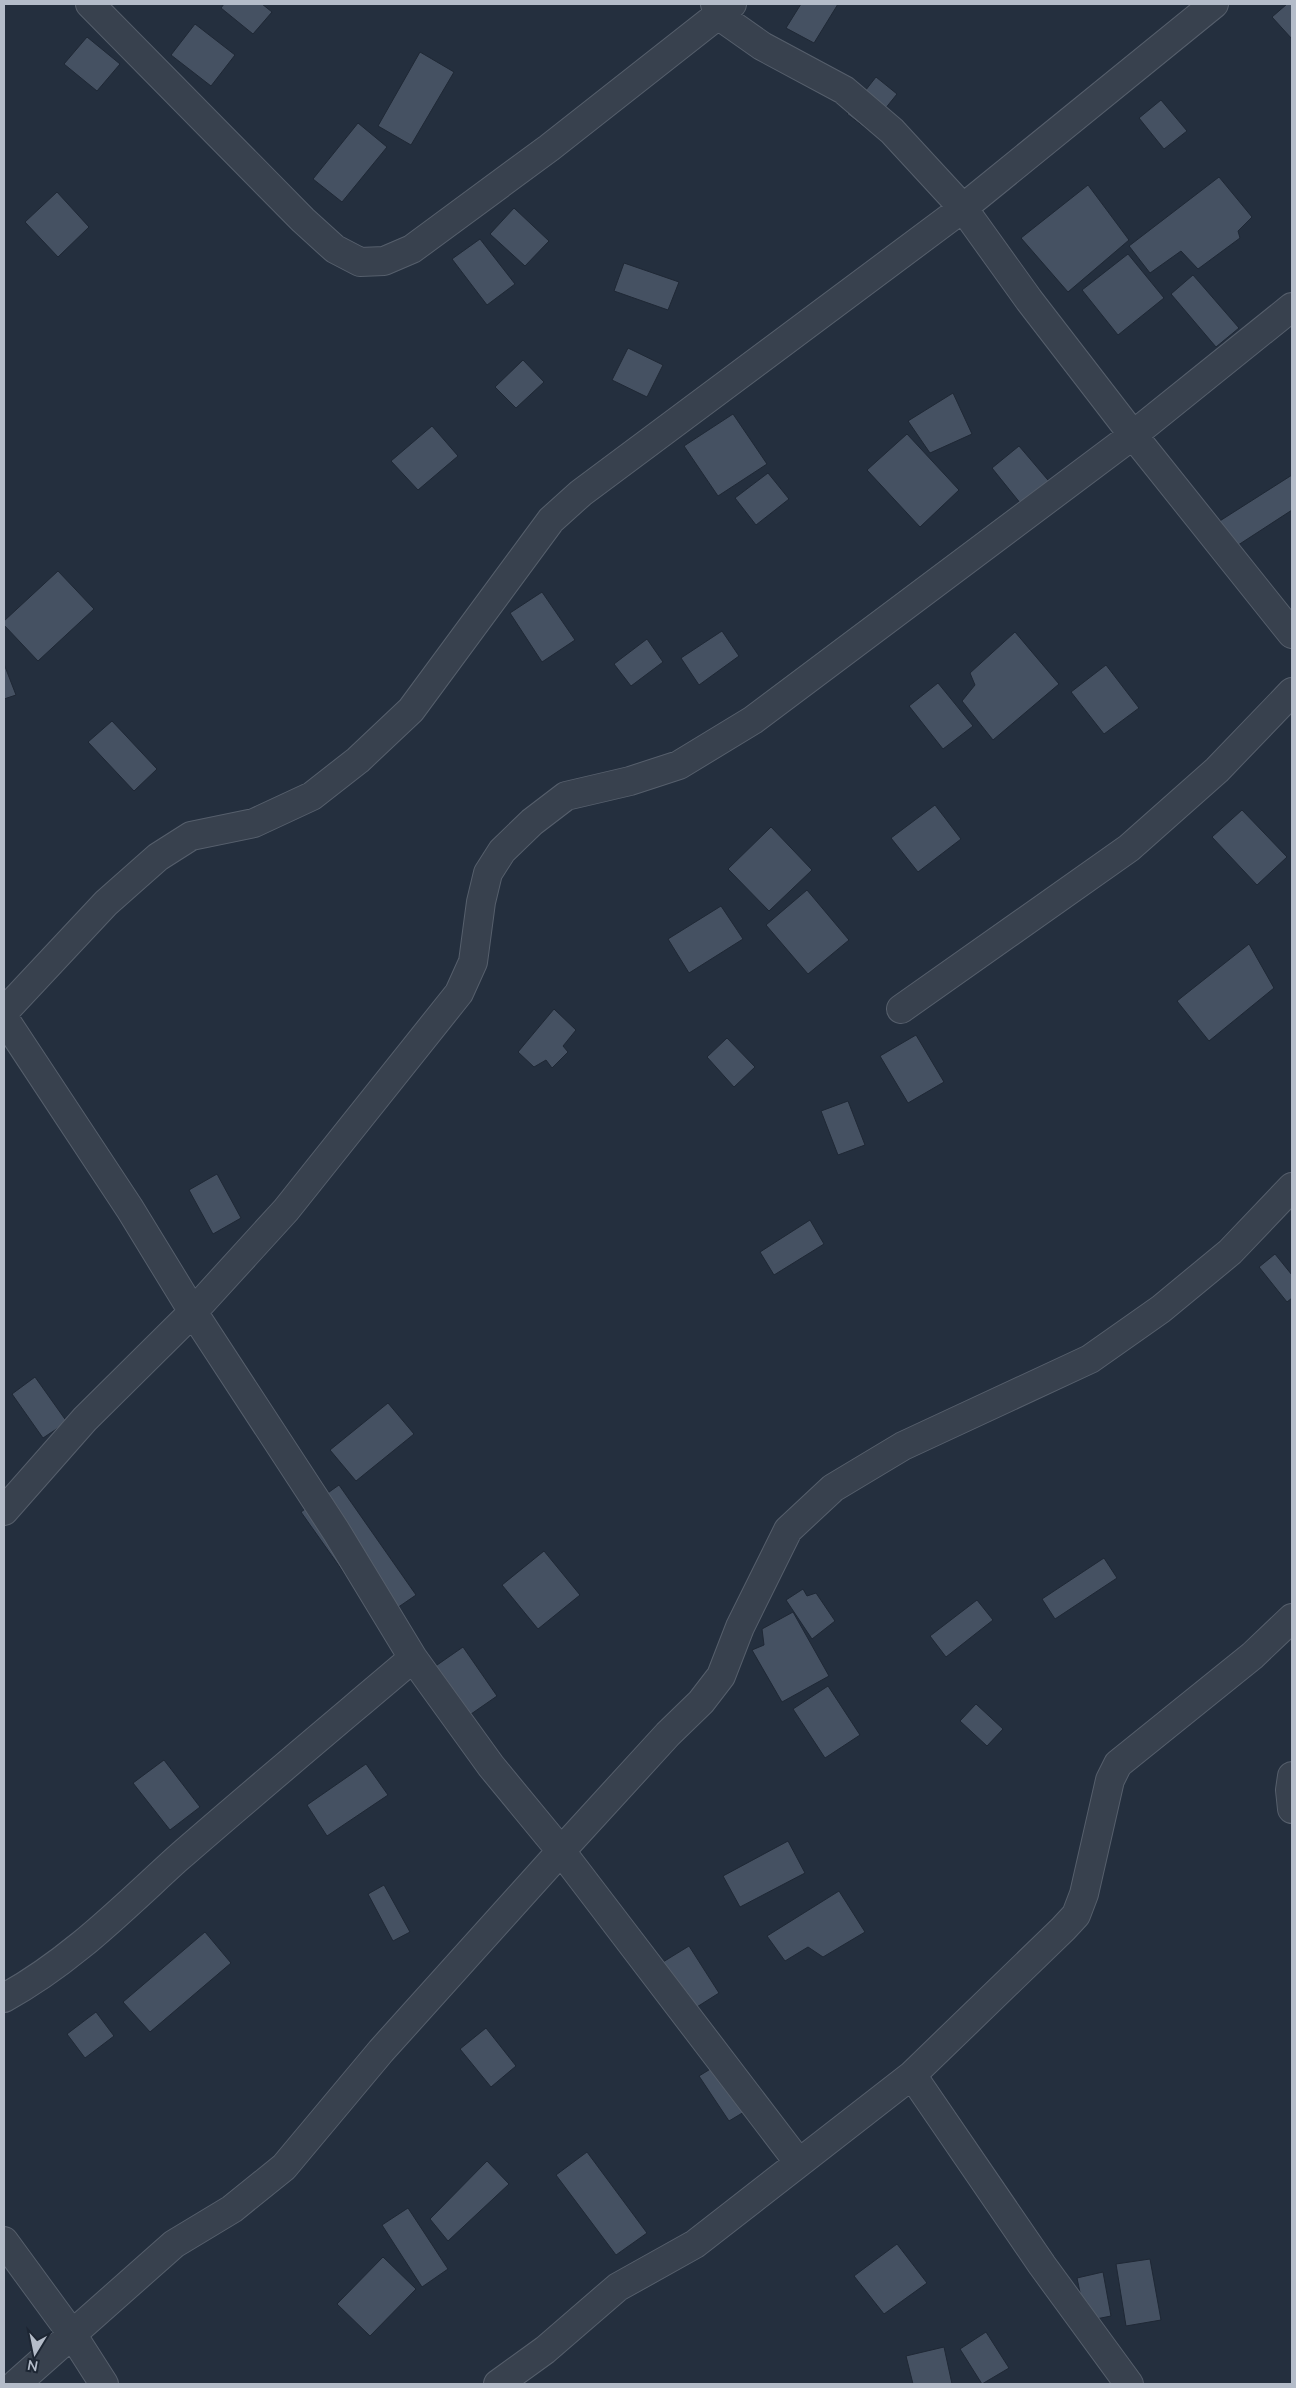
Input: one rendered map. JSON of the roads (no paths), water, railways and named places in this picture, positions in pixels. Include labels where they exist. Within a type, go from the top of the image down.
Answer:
[{"type":"street","points":[[90,4],[303,220],[336,249],[360,262],[384,261],[412,248],[549,148],[721,7],[762,46],[844,90],[892,131],[963,208],[1030,300],[1133,435],[1292,634]]},
{"type":"street","points":[[4,1012],[106,903],[158,857],[191,836],[254,823],[312,796],[358,760],[411,710],[551,520],[581,493],[963,208],[1214,4]]},
{"type":"street","points":[[4,1511],[85,1419],[192,1312],[286,1210],[459,992],[474,962],[481,902],[488,873],[502,851],[532,822],[566,796],[630,781],[679,765],[753,720],[1133,435],[1292,307]]},
{"type":"street","points":[[901,1009],[1129,848],[1217,770],[1292,692]]},
{"type":"street","points":[[4,1018],[130,1209],[192,1312],[326,1515],[413,1658],[491,1766],[561,1851],[798,2164]]},
{"type":"street","points":[[16,2384],[174,2244],[232,2210],[284,2167],[381,2051],[668,1734],[701,1702],[721,1676],[740,1627],[788,1530],[833,1488],[903,1446],[1090,1359],[1160,1309],[1230,1252],[1292,1187]]},
{"type":"street","points":[[498,2384],[545,2350],[618,2287],[695,2244],[912,2075],[1064,1929],[1076,1914],[1084,1894],[1110,1780],[1118,1764],[1252,1656],[1292,1618]]},
{"type":"street","points":[[4,1998],[30,1984],[74,1952],[185,1853],[413,1658]]},
{"type":"street","points":[[1292,1776],[1290,1790],[1292,1809]]},
{"type":"street","points":[[912,2075],[1042,2265],[1129,2384]]},
{"type":"street","points":[[4,2241],[72,2334],[104,2384]]}]
